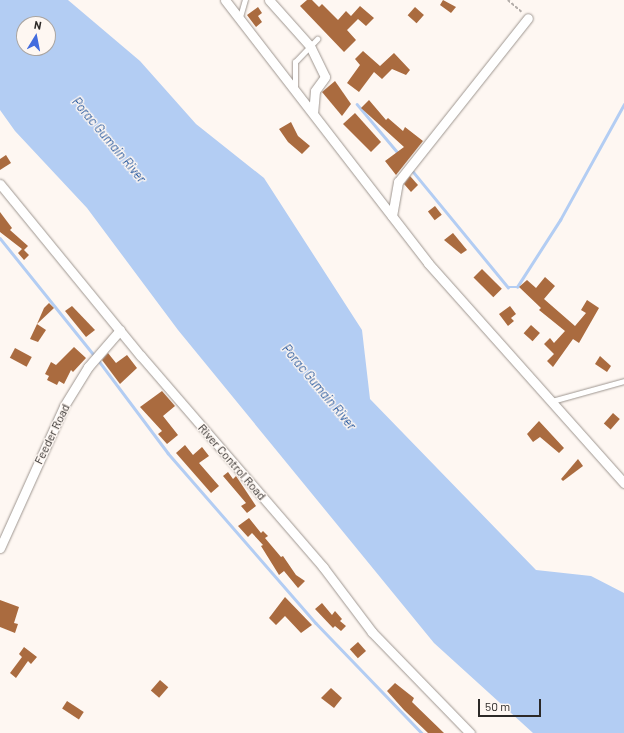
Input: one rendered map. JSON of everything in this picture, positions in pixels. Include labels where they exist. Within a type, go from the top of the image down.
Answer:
[{"type":"street","points":[[225,0],[295,88],[313,114],[428,263],[550,402],[624,483]]},
{"type":"street","points":[[269,0],[310,46],[325,77],[315,91],[313,114]]},
{"type":"street","points":[[392,216],[398,182],[414,165],[528,18]]},
{"type":"street","name":"River Control Road","points":[[0,184],[120,330],[323,567],[372,632],[470,733]]},
{"type":"street","name":"Feeder Road","points":[[0,548],[64,406],[88,367],[120,330]]},
{"type":"lane","points":[[240,18],[245,0]]},
{"type":"lane","points":[[295,88],[295,62],[317,39]]},
{"type":"lane","points":[[550,402],[624,381]]},
{"type":"path","points":[[508,0],[528,18]]},
{"type":"water","name":"Porac Gumain River","points":[[0,0],[68,0],[140,61],[196,124],[264,178],[362,330],[370,399],[536,570],[591,576],[624,593],[624,733],[533,733],[434,643],[178,330],[87,208],[15,131],[0,110]]},
{"type":"building","points":[[307,0],[312,0],[319,7],[322,4],[338,20],[346,11],[351,16],[360,6],[374,18],[366,26],[358,19],[347,30],[356,40],[344,52],[300,6]]},
{"type":"building","points":[[443,0],[456,7],[451,13],[440,5]]},
{"type":"building","points":[[258,7],[262,13],[258,16],[262,22],[256,27],[247,15]]},
{"type":"building","points":[[415,7],[424,15],[417,23],[408,15]]},
{"type":"building","points":[[363,51],[380,66],[394,53],[410,70],[406,75],[392,69],[382,79],[374,72],[359,92],[347,83],[360,65],[355,59]]},
{"type":"building","points":[[335,81],[351,104],[342,116],[322,92]]},
{"type":"building","points":[[369,100],[386,120],[388,118],[403,131],[405,127],[423,141],[396,175],[385,161],[404,147],[361,108]]},
{"type":"building","points":[[355,113],[381,142],[371,152],[343,124]]},
{"type":"building","points":[[291,122],[298,136],[310,146],[302,154],[288,142],[279,129]]},
{"type":"building","points":[[6,155],[11,163],[0,170],[0,159]]},
{"type":"building","points":[[410,176],[418,185],[411,192],[404,184]]},
{"type":"building","points":[[435,206],[442,215],[435,220],[428,212]]},
{"type":"building","points":[[0,212],[12,228],[10,230],[28,246],[24,250],[29,255],[24,260],[18,253],[22,249],[0,232]]},
{"type":"building","points":[[453,233],[467,250],[461,254],[444,240]]},
{"type":"building","points":[[482,269],[502,289],[493,297],[474,277]]},
{"type":"building","points":[[545,277],[555,286],[544,299],[575,326],[586,313],[581,310],[587,300],[599,308],[579,343],[573,339],[553,367],[547,361],[554,354],[544,344],[550,338],[554,343],[565,331],[539,310],[541,308],[519,287],[527,280],[536,288]]},
{"type":"building","points":[[49,303],[54,308],[37,324],[44,308]]},
{"type":"building","points":[[72,306],[95,330],[86,337],[65,311]]},
{"type":"building","points":[[510,306],[516,314],[511,318],[514,321],[508,326],[499,314]]},
{"type":"building","points":[[37,324],[46,330],[38,342],[30,339]]},
{"type":"building","points":[[531,325],[540,333],[533,341],[524,333]]},
{"type":"building","points":[[74,347],[86,358],[73,372],[71,370],[64,384],[59,381],[57,385],[47,380],[49,376],[45,374],[51,362],[56,365]]},
{"type":"building","points":[[15,348],[32,357],[27,367],[10,358]]},
{"type":"building","points":[[108,353],[116,363],[127,355],[137,368],[120,384],[102,360]]},
{"type":"building","points":[[600,356],[611,366],[607,372],[595,364]]},
{"type":"building","points":[[162,391],[175,406],[163,416],[178,435],[167,444],[158,434],[162,431],[140,407]]},
{"type":"building","points":[[613,413],[620,419],[611,429],[604,424]]},
{"type":"building","points":[[539,421],[564,448],[559,453],[540,437],[533,442],[527,434]]},
{"type":"building","points":[[185,445],[193,455],[202,447],[209,456],[199,463],[219,486],[211,493],[176,453]]},
{"type":"building","points":[[578,459],[583,466],[563,481],[561,479]]},
{"type":"building","points":[[228,472],[233,479],[236,476],[256,506],[247,513],[241,506],[246,503],[223,476]]},
{"type":"building","points":[[249,518],[261,533],[263,531],[268,536],[265,538],[281,557],[283,556],[296,575],[305,581],[298,588],[284,571],[279,575],[261,546],[263,545],[252,533],[248,537],[238,526]]},
{"type":"building","points":[[285,597],[312,625],[301,633],[285,616],[276,625],[269,618]]},
{"type":"building","points":[[0,600],[19,607],[14,623],[18,624],[15,633],[0,627]]},
{"type":"building","points":[[322,603],[332,615],[335,611],[342,619],[340,621],[346,626],[341,631],[335,626],[333,628],[315,609]]},
{"type":"building","points":[[358,642],[366,651],[358,658],[350,649]]},
{"type":"building","points":[[24,647],[37,657],[31,664],[28,661],[16,678],[10,673],[22,657],[19,654]]},
{"type":"building","points":[[160,680],[168,687],[159,698],[151,691]]},
{"type":"building","points":[[395,683],[414,698],[412,702],[444,733],[428,733],[404,710],[387,691]]},
{"type":"building","points":[[331,688],[342,698],[334,708],[321,698]]},
{"type":"building","points":[[67,701],[84,712],[79,719],[62,709]]},
{"type":"waterway","points":[[357,104],[399,154]]},
{"type":"waterway","points":[[411,169],[508,287],[517,287],[560,220],[624,104]]},
{"type":"waterway","points":[[0,238],[94,355]]},
{"type":"waterway","points":[[99,361],[168,453],[316,623],[422,733]]}]
